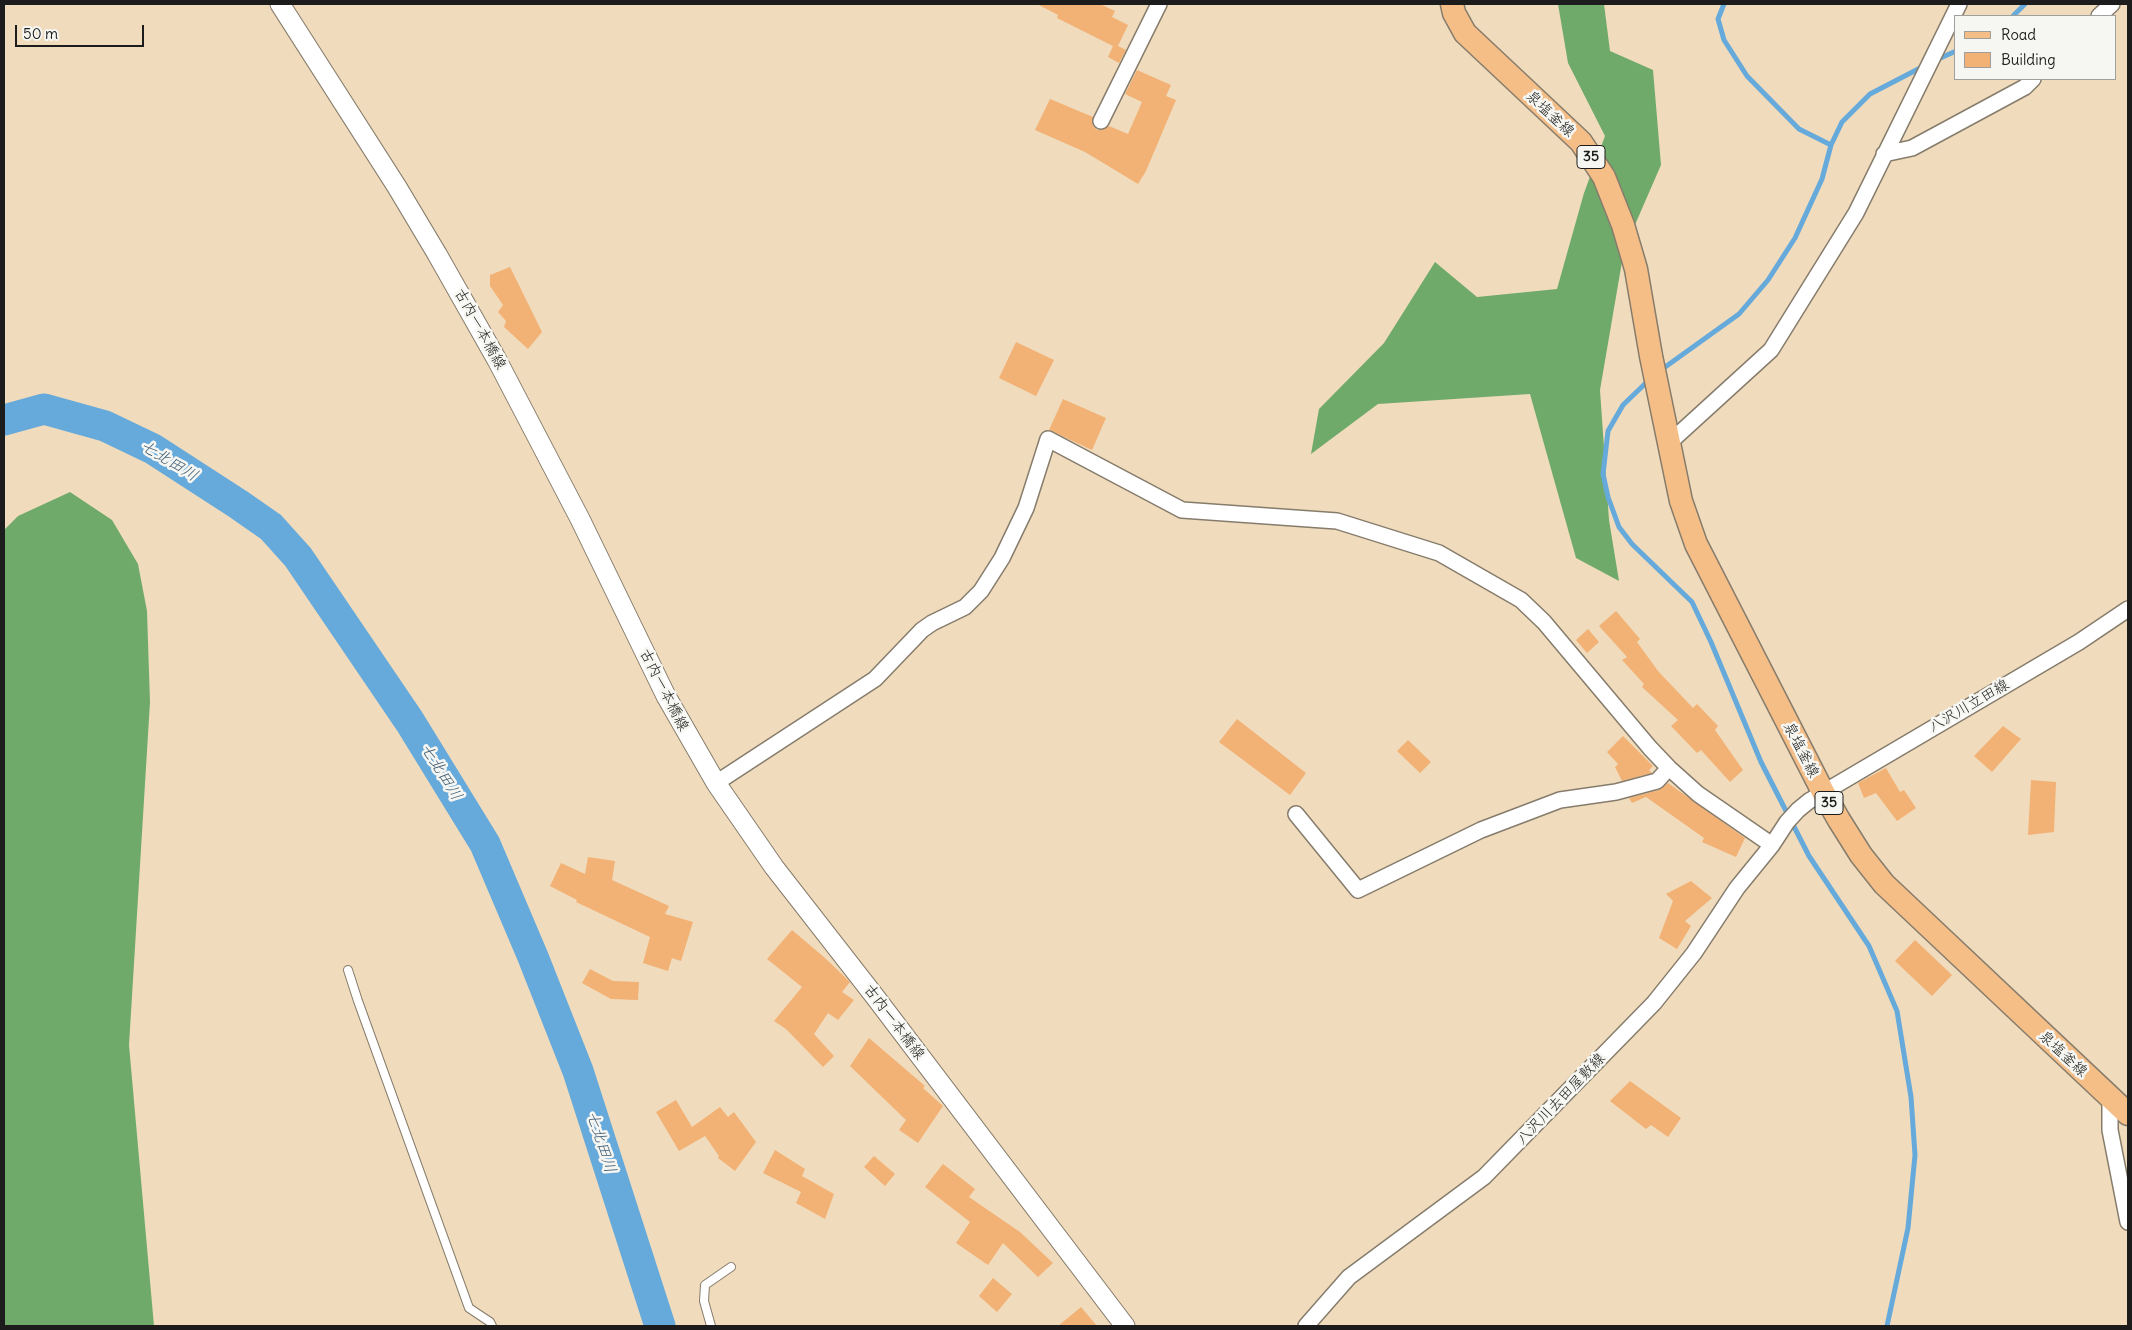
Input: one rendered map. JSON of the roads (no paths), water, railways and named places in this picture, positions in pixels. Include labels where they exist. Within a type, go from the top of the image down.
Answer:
[{"type":"main road","name":"泉塩釜線","points":[[1452,4],[1454,13],[1465,33],[1581,142],[1604,176],[1623,225],[1636,269],[1651,356],[1681,501],[1696,544],[1816,796],[1884,884],[2128,1114]]},
{"type":"street","name":"古内一本橋線","points":[[280,4],[397,187],[497,360],[580,519],[666,696],[716,783],[774,867],[1125,1326]]},
{"type":"street","points":[[1100,121],[1159,4]]},
{"type":"street","points":[[1669,443],[1770,350],[1856,213],[1959,4]]},
{"type":"street","points":[[2100,15],[2112,4]]},
{"type":"street","points":[[1884,154],[1912,148],[2025,87],[2032,80]]},
{"type":"street","points":[[716,783],[874,679],[922,630],[965,607],[981,591],[1002,558],[1026,508],[1048,439],[1182,510],[1337,521],[1439,552],[1521,600],[1544,622],[1669,768],[1698,794],[1775,840]]},
{"type":"street","name":"八沢川立田線","points":[[1775,840],[1786,822],[1816,796],[2079,642],[2128,609]]},
{"type":"street","points":[[1296,814],[1358,890],[1482,830],[1560,800],[1616,792],[1657,781],[1669,768]]},
{"type":"street","name":"八沢川去田屋敷線","points":[[1306,1326],[1349,1277],[1484,1177],[1647,1010],[1694,953],[1737,888],[1775,840]]},
{"type":"street","points":[[2110,1098],[2110,1130],[2128,1222]]},
{"type":"lane","points":[[348,970],[469,1308],[490,1322],[492,1326]]},
{"type":"lane","points":[[711,1326],[704,1301],[705,1285],[731,1267]]},
{"type":"waterway","points":[[1724,4],[1718,19],[1724,40],[1747,76],[1799,129],[1831,145]]},
{"type":"waterway","points":[[2014,15],[2025,4]]},
{"type":"waterway","points":[[1936,60],[1954,52]]},
{"type":"waterway","points":[[1661,370],[1739,314],[1768,280],[1795,238],[1822,179],[1831,145],[1842,122],[1870,94],[1924,66]]},
{"type":"waterway","points":[[1650,379],[1623,405],[1608,431],[1603,474],[1608,497],[1619,527],[1632,544],[1692,602],[1711,642],[1761,762],[1809,856],[1869,946],[1897,1011],[1911,1097],[1915,1155],[1908,1228],[1887,1326]]},
{"type":"waterway","name":"七北田川","points":[[4,420],[44,409],[105,426],[153,449],[238,504],[271,527],[298,557],[410,722],[485,844],[533,957],[578,1071],[660,1326]]}]
